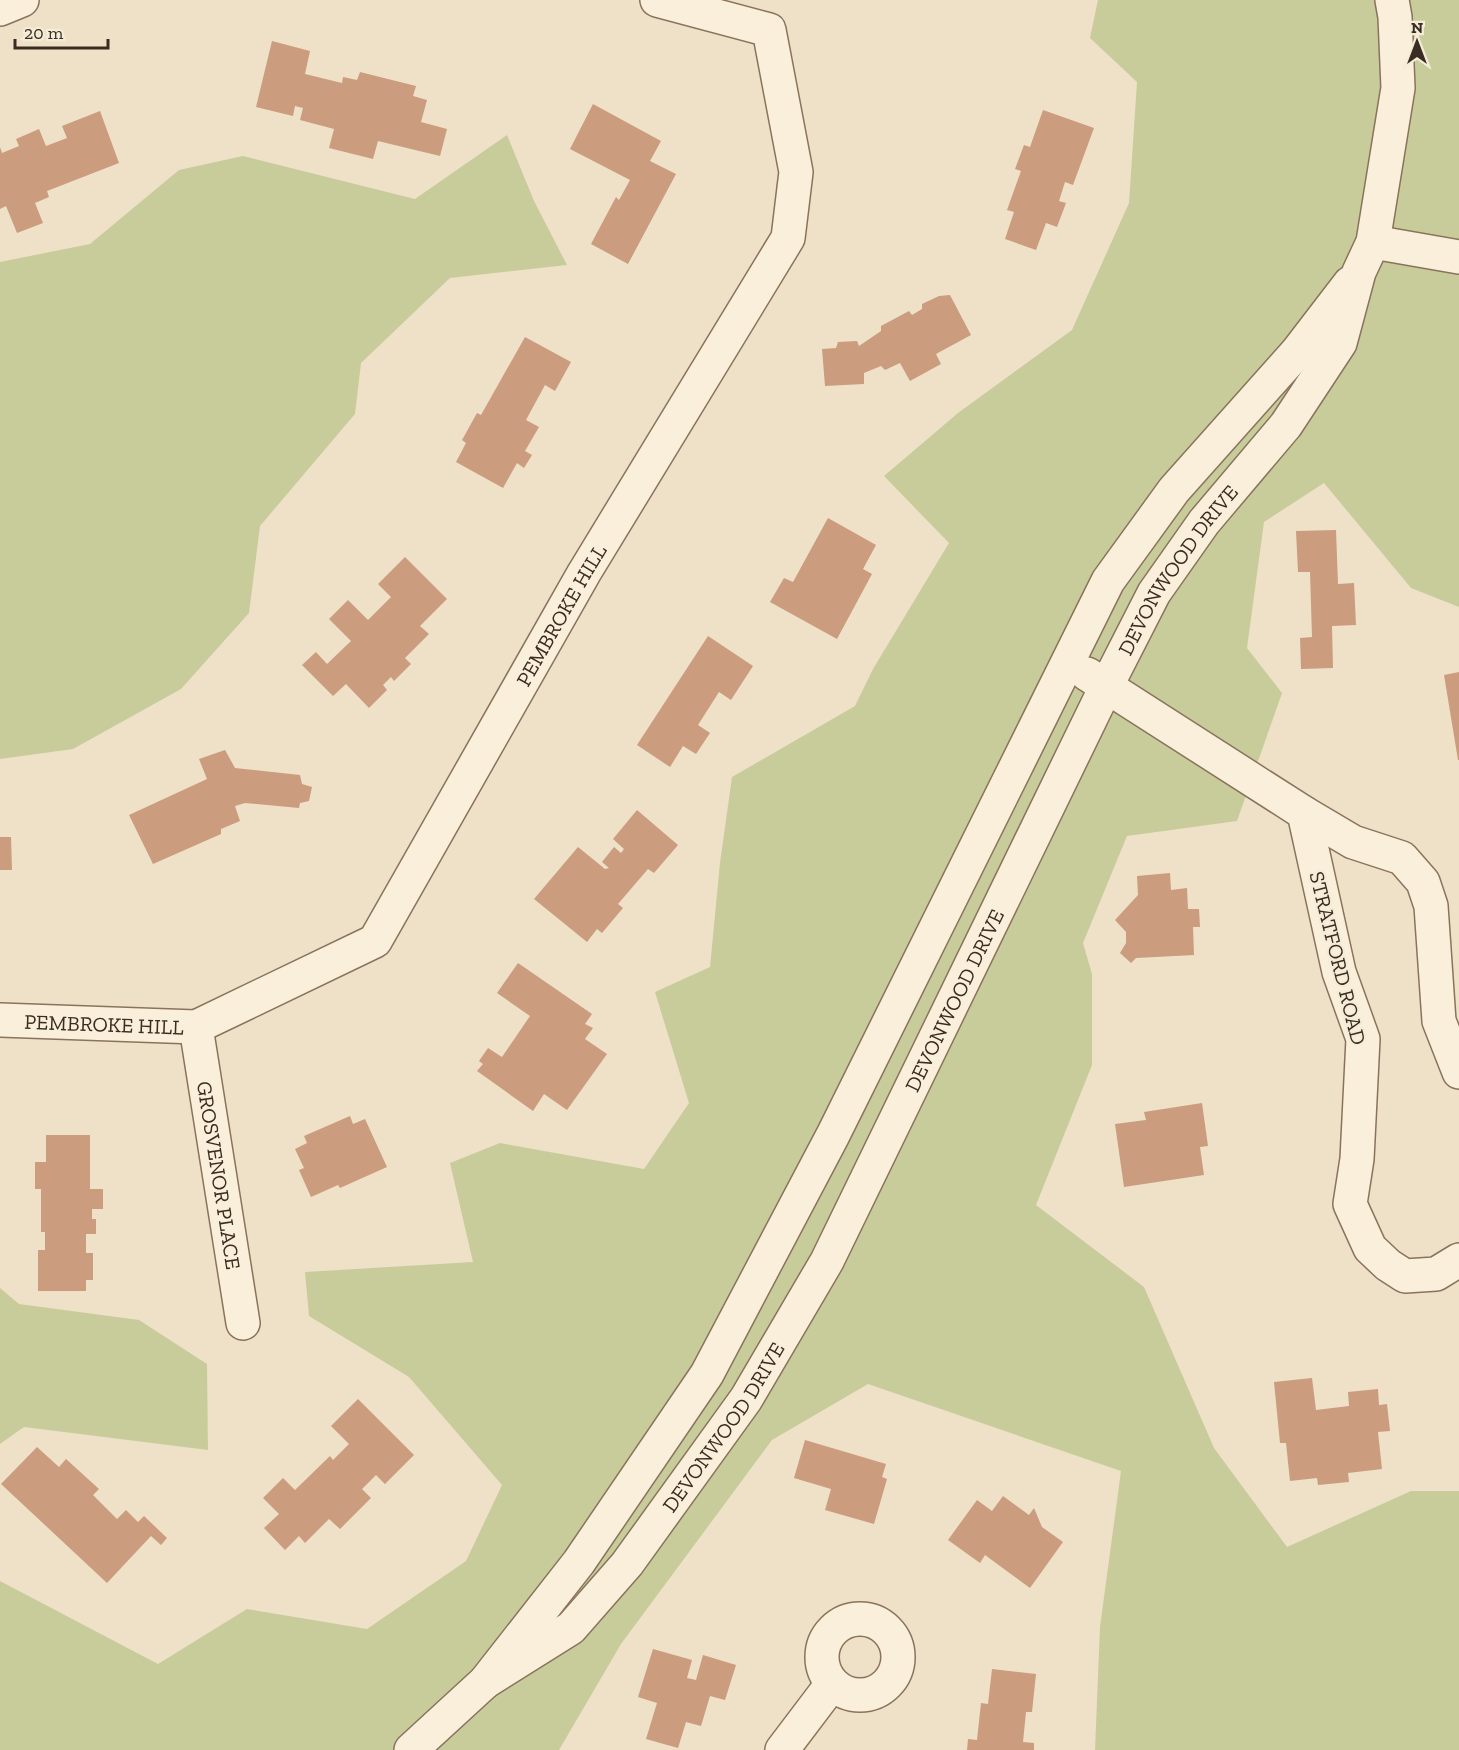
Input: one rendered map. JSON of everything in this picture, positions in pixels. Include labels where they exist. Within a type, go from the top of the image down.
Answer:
[{"type":"street","points":[[0,9],[22,0]]},
{"type":"street","name":"PEMBROKE HILL","points":[[0,1020],[196,1027],[375,941],[584,573],[788,238],[796,172],[769,30],[657,0]]},
{"type":"street","name":"DEVONWOOD DRIVE","points":[[484,1682],[571,1628],[627,1564],[746,1399],[827,1261],[1154,593],[1203,522],[1286,425],[1340,343],[1359,272],[1373,242],[1398,88],[1395,17],[1392,0]]},
{"type":"street","points":[[1373,242],[1459,257]]},
{"type":"street","name":"DEVONWOOD DRIVE","points":[[411,1750],[484,1682],[579,1562],[706,1374],[833,1135],[1108,581],[1174,490],[1297,352],[1359,272]]},
{"type":"street","points":[[1067,662],[1353,842],[1402,858],[1423,882],[1431,906],[1439,1021],[1459,1072]]},
{"type":"street","name":"STRATFORD ROAD","points":[[1304,813],[1339,972],[1363,1039],[1357,1159],[1350,1204],[1370,1248],[1388,1266],[1405,1276],[1436,1274],[1459,1260]]},
{"type":"street","name":"GROSVENOR PLACE","points":[[196,1027],[243,1323]]},
{"type":"street","points":[[782,1750],[832,1684]]},
{"type":"green space","points":[[1098,0],[1459,0],[1459,607],[1411,588],[1324,483],[1264,522],[1247,648],[1282,693],[1237,821],[1127,836],[1083,943],[1092,974],[1092,1065],[1036,1205],[1144,1287],[1214,1448],[1287,1547],[1411,1491],[1459,1491],[1459,1750],[1095,1750],[1100,1627],[1121,1471],[868,1384],[772,1440],[621,1644],[559,1750],[0,1750],[0,1581],[158,1664],[247,1609],[367,1629],[466,1561],[502,1485],[409,1377],[309,1316],[305,1272],[473,1262],[450,1163],[500,1143],[644,1169],[689,1103],[655,992],[710,967],[720,863],[732,777],[855,706],[873,669],[949,543],[884,476],[958,413],[1072,330],[1129,203],[1137,82],[1090,38]]},
{"type":"green space","points":[[507,135],[534,201],[567,265],[450,278],[361,363],[355,414],[260,526],[249,613],[181,689],[73,749],[0,759],[0,262],[90,244],[179,170],[243,156],[415,199]]},
{"type":"green space","points":[[0,1288],[19,1304],[139,1320],[207,1364],[208,1450],[24,1427],[0,1444]]},
{"type":"building","points":[[272,41],[310,51],[305,74],[342,83],[343,77],[357,80],[360,72],[416,86],[413,96],[427,100],[421,122],[447,129],[440,156],[378,141],[373,159],[329,148],[334,129],[300,120],[303,108],[295,106],[293,116],[256,107]]},
{"type":"building","points":[[593,104],[661,141],[650,161],[676,174],[628,264],[591,244],[616,197],[619,200],[630,180],[570,149]]},
{"type":"building","points":[[1043,110],[1094,128],[1073,185],[1065,182],[1059,201],[1066,203],[1057,227],[1046,223],[1036,250],[1005,239],[1014,212],[1007,210],[1021,171],[1015,169],[1024,145],[1030,147]]},
{"type":"building","points":[[100,111],[119,163],[47,191],[49,197],[35,203],[43,223],[17,233],[6,206],[0,209],[0,147],[2,153],[19,146],[16,139],[39,129],[46,146],[67,138],[62,126]]},
{"type":"building","points":[[950,295],[971,335],[936,354],[941,364],[910,381],[900,363],[885,370],[881,366],[864,373],[864,384],[825,386],[822,349],[836,348],[838,342],[857,341],[859,346],[881,331],[881,326],[909,311],[912,315],[922,309],[922,304],[939,296]]},
{"type":"building","points":[[525,337],[571,362],[555,391],[545,385],[526,420],[539,427],[525,451],[532,455],[524,468],[517,463],[503,488],[456,462],[466,443],[462,440],[477,413],[481,415]]},
{"type":"building","points":[[828,518],[876,545],[863,569],[872,574],[837,639],[770,602],[784,578],[793,582]]},
{"type":"building","points":[[1336,530],[1338,584],[1354,583],[1356,625],[1332,626],[1333,668],[1301,669],[1300,638],[1312,637],[1310,572],[1298,572],[1296,531]]},
{"type":"building","points":[[405,557],[447,599],[420,626],[429,634],[405,658],[411,664],[394,681],[391,677],[383,685],[387,690],[369,708],[346,684],[333,696],[302,665],[316,652],[327,664],[351,641],[329,619],[348,600],[368,620],[391,597],[378,584]]},
{"type":"building","points":[[708,636],[753,666],[731,700],[719,692],[698,725],[710,733],[696,754],[683,746],[670,767],[637,745]]},
{"type":"building","points":[[1459,672],[1459,760],[1458,760],[1444,675]]},
{"type":"building","points":[[225,750],[235,768],[300,775],[302,784],[312,787],[309,801],[300,803],[299,808],[245,803],[235,806],[240,821],[221,829],[221,834],[153,864],[129,815],[207,779],[199,759]]},
{"type":"building","points":[[637,810],[678,845],[654,873],[648,869],[618,904],[623,908],[602,933],[597,929],[587,942],[534,899],[578,847],[605,869],[609,868],[602,862],[614,847],[621,853],[624,849],[613,839]]},
{"type":"building","points":[[0,837],[11,837],[12,870],[0,870]]},
{"type":"building","points":[[1170,873],[1171,890],[1187,888],[1188,909],[1199,909],[1200,927],[1193,927],[1194,955],[1136,958],[1131,963],[1120,953],[1126,943],[1126,932],[1115,920],[1138,895],[1137,876]]},
{"type":"building","points":[[518,963],[592,1014],[585,1024],[593,1028],[585,1039],[607,1054],[567,1110],[544,1094],[533,1111],[477,1071],[483,1064],[479,1061],[488,1048],[502,1057],[530,1016],[497,993]]},
{"type":"building","points":[[1202,1103],[1208,1146],[1200,1147],[1204,1175],[1124,1187],[1115,1124],[1146,1120],[1144,1112]]},
{"type":"building","points":[[350,1116],[353,1124],[365,1119],[387,1167],[340,1188],[338,1185],[311,1197],[299,1170],[304,1168],[295,1149],[307,1143],[304,1136]]},
{"type":"building","points":[[46,1135],[90,1135],[90,1189],[103,1189],[103,1209],[92,1209],[92,1219],[96,1219],[96,1234],[86,1234],[86,1253],[93,1253],[93,1280],[86,1280],[86,1291],[38,1291],[38,1250],[45,1250],[45,1232],[41,1232],[41,1189],[35,1189],[35,1162],[46,1162]]},
{"type":"building","points":[[1312,1378],[1316,1410],[1349,1406],[1348,1392],[1378,1389],[1379,1405],[1387,1404],[1390,1431],[1378,1432],[1382,1469],[1348,1473],[1349,1482],[1318,1485],[1317,1478],[1290,1481],[1286,1443],[1280,1443],[1274,1382]]},
{"type":"building","points":[[358,1399],[414,1455],[385,1484],[376,1475],[362,1489],[371,1498],[340,1529],[329,1519],[305,1543],[299,1536],[285,1550],[264,1528],[279,1514],[263,1498],[283,1478],[295,1490],[330,1456],[333,1460],[349,1444],[331,1426]]},
{"type":"building","points":[[805,1440],[886,1464],[882,1477],[887,1479],[874,1524],[825,1510],[831,1489],[794,1478]]},
{"type":"building","points":[[37,1447],[59,1467],[66,1459],[99,1489],[93,1495],[117,1519],[126,1510],[138,1522],[144,1516],[167,1538],[161,1545],[151,1536],[107,1583],[1,1484]]},
{"type":"building","points":[[1003,1496],[1029,1515],[1034,1508],[1042,1527],[1063,1542],[1030,1588],[985,1555],[980,1563],[948,1540],[977,1500],[992,1511]]},
{"type":"building","points":[[653,1649],[692,1660],[687,1678],[696,1680],[703,1655],[736,1665],[725,1700],[710,1696],[701,1726],[686,1722],[678,1748],[646,1739],[657,1703],[638,1697]]},
{"type":"building","points":[[992,1669],[1036,1674],[1032,1712],[1026,1712],[1023,1742],[1034,1743],[1034,1750],[967,1750],[968,1739],[977,1740],[981,1703],[988,1704]]}]
